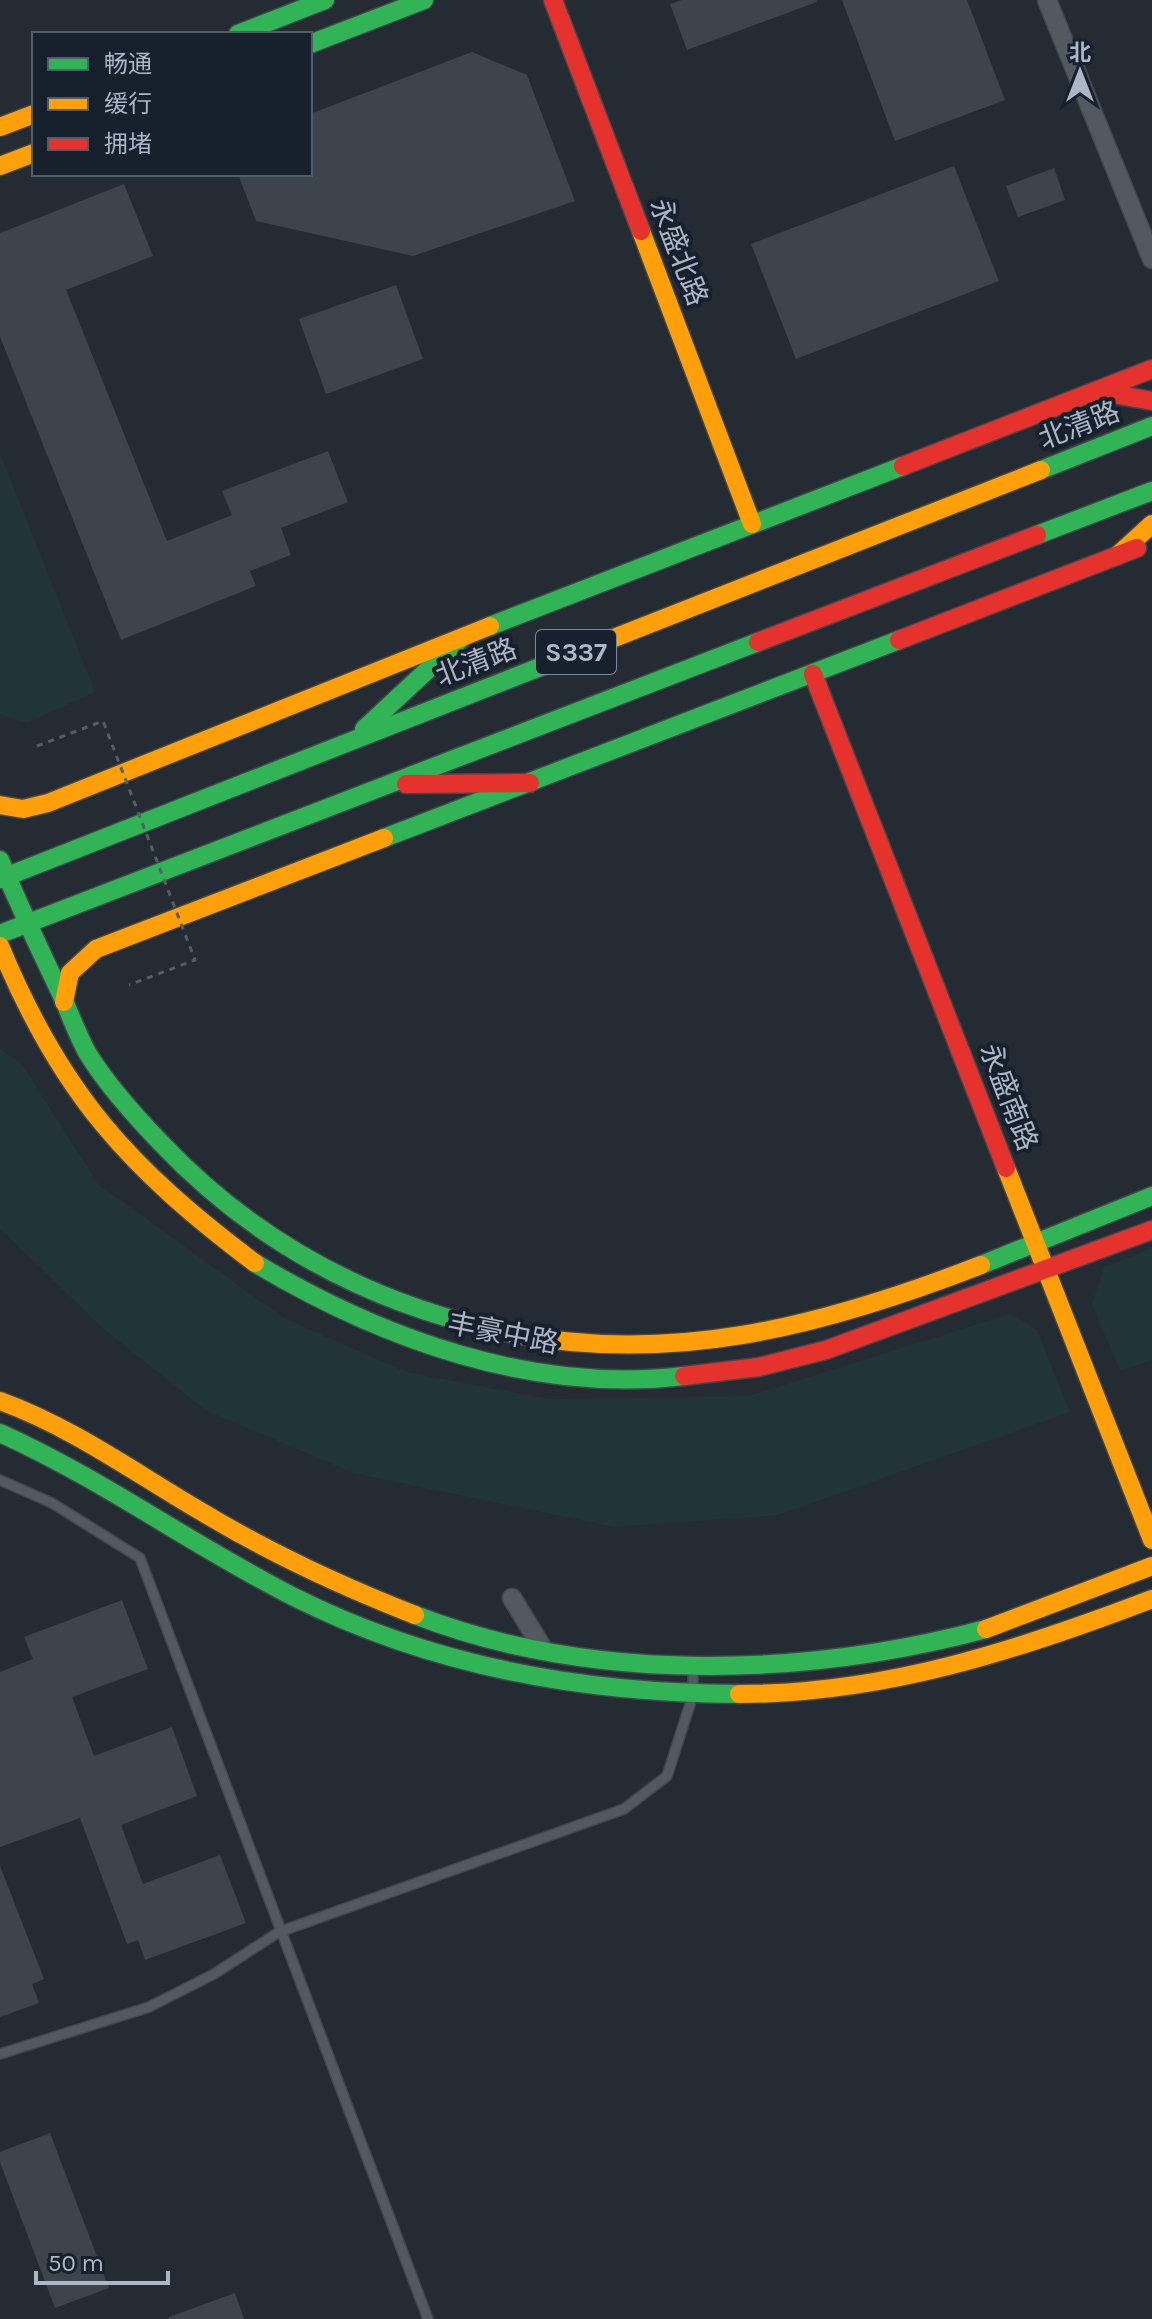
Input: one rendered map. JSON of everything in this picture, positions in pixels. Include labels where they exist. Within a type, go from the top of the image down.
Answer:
[{"type":"street","points":[[243,32],[325,0]]},
{"type":"street","points":[[312,43],[424,0]]},
{"type":"street","name":"永盛北路","points":[[553,0],[752,524]]},
{"type":"street","points":[[1047,0],[1152,259]]},
{"type":"street","points":[[0,127],[32,115]]},
{"type":"street","points":[[0,166],[32,154]]},
{"type":"street","name":"北清路","points":[[0,805],[23,809],[48,803],[463,637],[1152,369]]},
{"type":"street","points":[[1096,391],[1152,401]]},
{"type":"street","name":"北清路","points":[[2,872],[352,741],[1152,426]]},
{"type":"street","name":"S337","points":[[0,934],[1152,491]]},
{"type":"street","points":[[1118,555],[1152,524]]},
{"type":"street","points":[[64,1002],[70,973],[96,949],[1152,542]]},
{"type":"street","points":[[352,741],[463,637]]},
{"type":"street","name":"永盛南路","points":[[813,674],[1152,1540]]},
{"type":"street","points":[[389,784],[530,783]]},
{"type":"street","name":"丰豪中路","points":[[2,872],[89,1054],[162,1147],[242,1219],[279,1247],[323,1273],[406,1307],[493,1333],[551,1341],[624,1345],[688,1345],[757,1334],[831,1316],[1036,1243],[1152,1196]]},
{"type":"street","name":"丰豪中路","points":[[0,946],[28,1014],[68,1082],[101,1125],[181,1209],[218,1240],[263,1271],[350,1318],[401,1340],[455,1355],[577,1375],[693,1375],[759,1367],[845,1345],[1152,1230]]},
{"type":"street","points":[[9,1005],[28,1014]]},
{"type":"street","points":[[0,1401],[88,1441],[207,1515],[346,1588],[475,1636],[543,1649],[693,1666],[804,1662],[907,1648],[985,1629],[1152,1566]]},
{"type":"street","points":[[0,1433],[70,1465],[246,1573],[325,1612],[402,1642],[479,1664],[635,1691],[693,1695],[803,1692],[897,1679],[986,1657],[1152,1599]]},
{"type":"street","points":[[512,1598],[543,1649]]},
{"type":"lane","points":[[0,1480],[52,1503],[140,1558],[428,2319]]},
{"type":"lane","points":[[0,2054],[149,2007],[214,1974],[279,1932],[624,1809],[667,1776],[693,1695],[693,1666]]},
{"type":"path","points":[[37,746],[103,721],[109,736],[195,960],[129,985]]},
{"type":"green space","points":[[0,453],[95,692],[27,723],[0,714]]},
{"type":"green space","points":[[0,1049],[21,1063],[98,1184],[284,1318],[406,1372],[549,1399],[749,1396],[1010,1314],[1037,1330],[1070,1412],[778,1515],[614,1527],[353,1473],[205,1410],[106,1331],[0,1229]]},
{"type":"green space","points":[[1152,1248],[1152,1360],[1120,1371],[1092,1304],[1104,1267]]},
{"type":"building","points":[[682,0],[817,2],[687,50],[670,4]]},
{"type":"building","points":[[842,0],[967,0],[1005,100],[895,141]]},
{"type":"building","points":[[472,52],[527,75],[575,201],[413,256],[256,221],[239,176],[312,176],[312,113]]},
{"type":"building","points":[[954,166],[999,281],[796,359],[751,244]]},
{"type":"building","points":[[1054,168],[1065,200],[1018,217],[1006,186]]},
{"type":"building","points":[[124,184],[153,256],[66,290],[167,541],[232,515],[222,491],[328,451],[348,502],[281,528],[291,555],[250,571],[256,586],[121,640],[0,337],[0,233]]},
{"type":"building","points":[[396,285],[423,359],[326,394],[299,319]]},
{"type":"building","points":[[122,1600],[148,1669],[72,1697],[94,1756],[172,1727],[197,1796],[121,1825],[143,1884],[220,1855],[246,1923],[145,1960],[138,1940],[127,1944],[80,1818],[0,1847],[0,1672],[33,1659],[24,1637]]},
{"type":"building","points":[[0,1866],[44,1979],[32,1984],[39,2003],[0,2017]]},
{"type":"building","points":[[50,2133],[109,2288],[55,2308],[0,2162],[0,2152]]},
{"type":"building","points":[[235,2293],[244,2319],[169,2319],[169,2317]]},
{"type":"traffic: fast","points":[[243,32],[325,0]]},
{"type":"traffic: fast","points":[[312,43],[424,0]]},
{"type":"traffic: fast","points":[[1041,470],[1152,426]]},
{"type":"traffic: fast","points":[[490,626],[903,466]]},
{"type":"traffic: fast","points":[[1037,535],[1152,491]]},
{"type":"traffic: fast","points":[[364,729],[463,637]]},
{"type":"traffic: fast","points":[[384,838],[899,640]]},
{"type":"traffic: fast","points":[[0,934],[758,642]]},
{"type":"traffic: fast","points":[[0,879],[558,660]]},
{"type":"traffic: fast","points":[[0,860],[88,1054],[132,1111],[196,1178],[273,1237],[356,1284],[447,1318],[495,1330]]},
{"type":"traffic: fast","points":[[981,1265],[1152,1196]]},
{"type":"traffic: fast","points":[[255,1263],[354,1315],[460,1355],[571,1377],[627,1379],[684,1376]]},
{"type":"traffic: fast","points":[[0,1433],[111,1491],[292,1596],[345,1621],[399,1641],[454,1658],[566,1681],[623,1688],[739,1694]]},
{"type":"traffic: fast","points":[[415,1615],[483,1637],[554,1653],[626,1662],[700,1666],[773,1664],[846,1657],[986,1629]]},
{"type":"traffic: slow","points":[[0,127],[32,115]]},
{"type":"traffic: slow","points":[[0,166],[32,154]]},
{"type":"traffic: slow","points":[[641,231],[752,524]]},
{"type":"traffic: slow","points":[[558,660],[1041,470]]},
{"type":"traffic: slow","points":[[1118,555],[1152,524]]},
{"type":"traffic: slow","points":[[0,805],[23,809],[48,803],[490,626]]},
{"type":"traffic: slow","points":[[64,1002],[70,973],[96,949],[384,838]]},
{"type":"traffic: slow","points":[[0,946],[48,1045],[103,1124],[171,1194],[255,1263]]},
{"type":"traffic: slow","points":[[1006,1168],[1152,1540]]},
{"type":"traffic: slow","points":[[495,1330],[558,1341],[621,1345],[742,1335],[862,1307],[981,1265]]},
{"type":"traffic: slow","points":[[0,1401],[79,1438],[280,1555],[415,1615]]},
{"type":"traffic: slow","points":[[986,1629],[1152,1566]]},
{"type":"traffic: slow","points":[[739,1694],[846,1686],[950,1666],[1052,1635],[1152,1599]]},
{"type":"traffic: jam","points":[[553,0],[641,231]]},
{"type":"traffic: jam","points":[[903,466],[1152,369]]},
{"type":"traffic: jam","points":[[1096,391],[1152,401]]},
{"type":"traffic: jam","points":[[758,642],[1037,535]]},
{"type":"traffic: jam","points":[[899,640],[1137,548]]},
{"type":"traffic: jam","points":[[813,674],[1006,1168]]},
{"type":"traffic: jam","points":[[406,784],[530,783]]},
{"type":"traffic: jam","points":[[684,1376],[759,1367],[826,1350],[1152,1230]]}]
